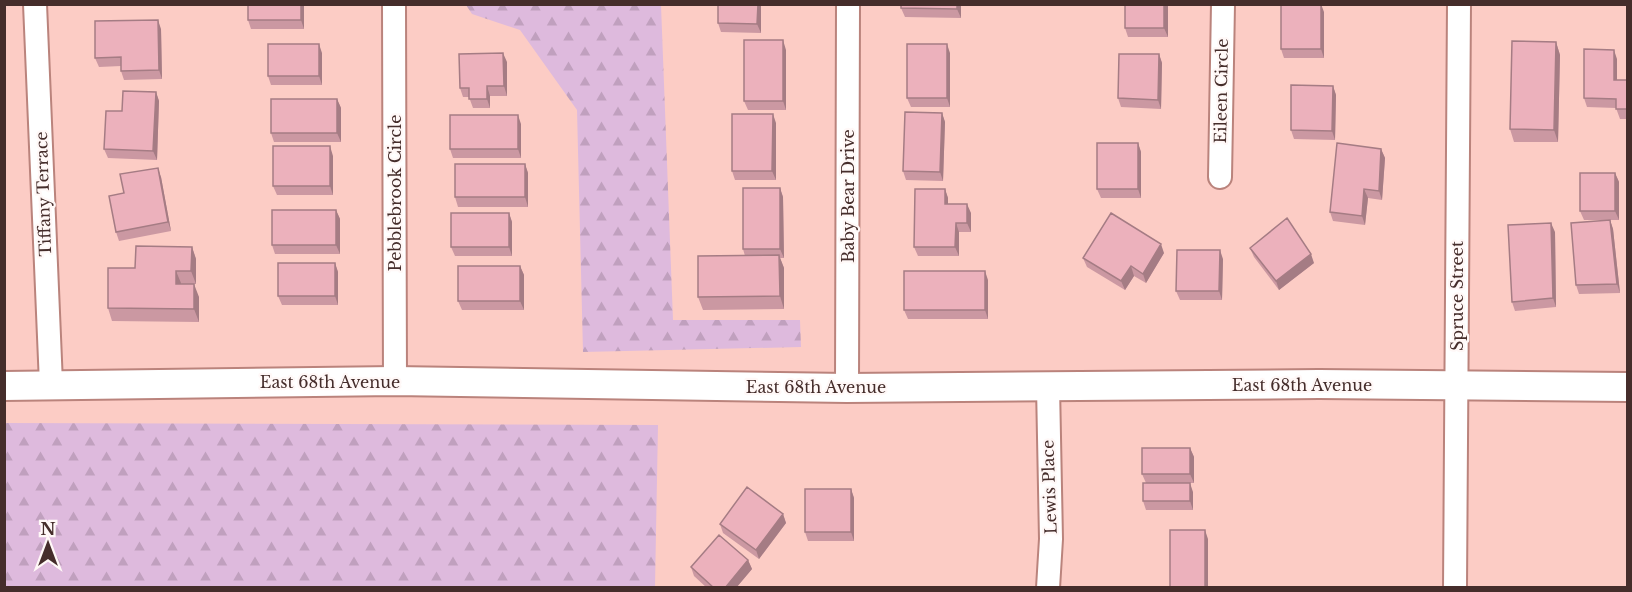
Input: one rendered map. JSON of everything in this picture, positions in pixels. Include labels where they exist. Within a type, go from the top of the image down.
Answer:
[{"type":"street","name":"Tiffany Terrace","points":[[35,4],[51,384]]},
{"type":"street","name":"Pebblebrook Circle","points":[[394,4],[395,381]]},
{"type":"street","name":"Baby Bear Drive","points":[[847,388],[848,4]]},
{"type":"street","name":"Eileen Circle","points":[[1220,177],[1222,4]]},
{"type":"street","name":"Spruce Street","points":[[1455,588],[1459,4]]},
{"type":"street","name":"East 68th Avenue","points":[[4,386],[395,381],[847,388],[1319,384],[1628,387]]},
{"type":"street","name":"Lewis Place","points":[[1048,386],[1051,540],[1048,588]]},
{"type":"green space","points":[[466,5],[661,5],[673,320],[800,320],[801,347],[583,352],[577,110],[520,30],[472,14]]},
{"type":"green space","points":[[5,423],[658,425],[655,587],[5,587]]},
{"type":"building","points":[[248,4],[301,4],[301,20],[248,20]]},
{"type":"building","points":[[718,4],[758,4],[757,24],[718,23]]},
{"type":"building","points":[[901,4],[957,4],[957,9],[901,8]]},
{"type":"building","points":[[1125,4],[1164,4],[1164,28],[1125,28]]},
{"type":"building","points":[[1281,4],[1321,4],[1321,49],[1281,49]]},
{"type":"building","points":[[158,20],[159,70],[121,71],[121,57],[95,58],[95,21]]},
{"type":"building","points":[[744,40],[783,40],[783,101],[744,101]]},
{"type":"building","points":[[1512,41],[1556,42],[1554,130],[1510,129]]},
{"type":"building","points":[[268,44],[319,44],[319,76],[268,76]]},
{"type":"building","points":[[907,44],[947,44],[947,98],[907,98]]},
{"type":"building","points":[[1584,49],[1614,50],[1614,80],[1628,80],[1628,109],[1616,109],[1616,99],[1584,98]]},
{"type":"building","points":[[503,53],[504,86],[487,86],[487,99],[469,99],[469,88],[460,88],[459,54]]},
{"type":"building","points":[[1119,54],[1159,54],[1158,100],[1118,98]]},
{"type":"building","points":[[1291,85],[1333,86],[1332,131],[1291,130]]},
{"type":"building","points":[[123,91],[156,92],[153,151],[104,149],[106,111],[122,111]]},
{"type":"building","points":[[271,99],[337,99],[337,133],[271,133]]},
{"type":"building","points":[[905,112],[942,113],[940,172],[903,171]]},
{"type":"building","points":[[732,114],[773,114],[772,171],[732,171]]},
{"type":"building","points":[[450,115],[518,115],[518,149],[450,149]]},
{"type":"building","points":[[1097,143],[1138,143],[1138,189],[1097,189]]},
{"type":"building","points":[[1337,143],[1381,149],[1379,191],[1364,189],[1362,216],[1330,212]]},
{"type":"building","points":[[273,146],[330,146],[330,186],[273,186]]},
{"type":"building","points":[[455,164],[525,164],[525,197],[455,197]]},
{"type":"building","points":[[158,168],[168,222],[116,232],[109,196],[124,193],[120,174]]},
{"type":"building","points":[[1580,173],[1615,173],[1615,211],[1580,211]]},
{"type":"building","points":[[743,188],[780,188],[780,249],[743,249]]},
{"type":"building","points":[[915,189],[945,189],[945,204],[967,204],[967,223],[956,223],[955,247],[914,247]]},
{"type":"building","points":[[272,210],[336,210],[336,245],[272,245]]},
{"type":"building","points":[[451,213],[509,213],[509,247],[451,247]]},
{"type":"building","points":[[1111,213],[1161,244],[1143,274],[1131,266],[1121,281],[1083,258]]},
{"type":"building","points":[[1287,218],[1311,254],[1276,281],[1250,248]]},
{"type":"building","points":[[1610,220],[1617,284],[1576,285],[1571,223]]},
{"type":"building","points":[[1551,223],[1553,298],[1512,302],[1508,225]]},
{"type":"building","points":[[136,246],[192,247],[191,271],[176,271],[176,284],[194,284],[194,309],[108,308],[108,268],[135,268]]},
{"type":"building","points":[[1177,250],[1220,250],[1219,291],[1176,291]]},
{"type":"building","points":[[779,255],[780,296],[698,297],[698,256]]},
{"type":"building","points":[[278,263],[335,263],[335,296],[278,296]]},
{"type":"building","points":[[458,266],[520,266],[520,301],[458,301]]},
{"type":"building","points":[[904,271],[985,271],[985,310],[904,310]]},
{"type":"building","points":[[1142,448],[1190,448],[1190,474],[1142,474]]},
{"type":"building","points":[[1143,483],[1190,483],[1190,501],[1143,501]]},
{"type":"building","points":[[747,487],[783,514],[756,550],[720,524]]},
{"type":"building","points":[[805,489],[851,489],[851,532],[805,532]]},
{"type":"building","points":[[1170,530],[1205,530],[1205,587],[1170,587]]},
{"type":"building","points":[[719,535],[748,560],[725,588],[714,588],[691,567]]}]
